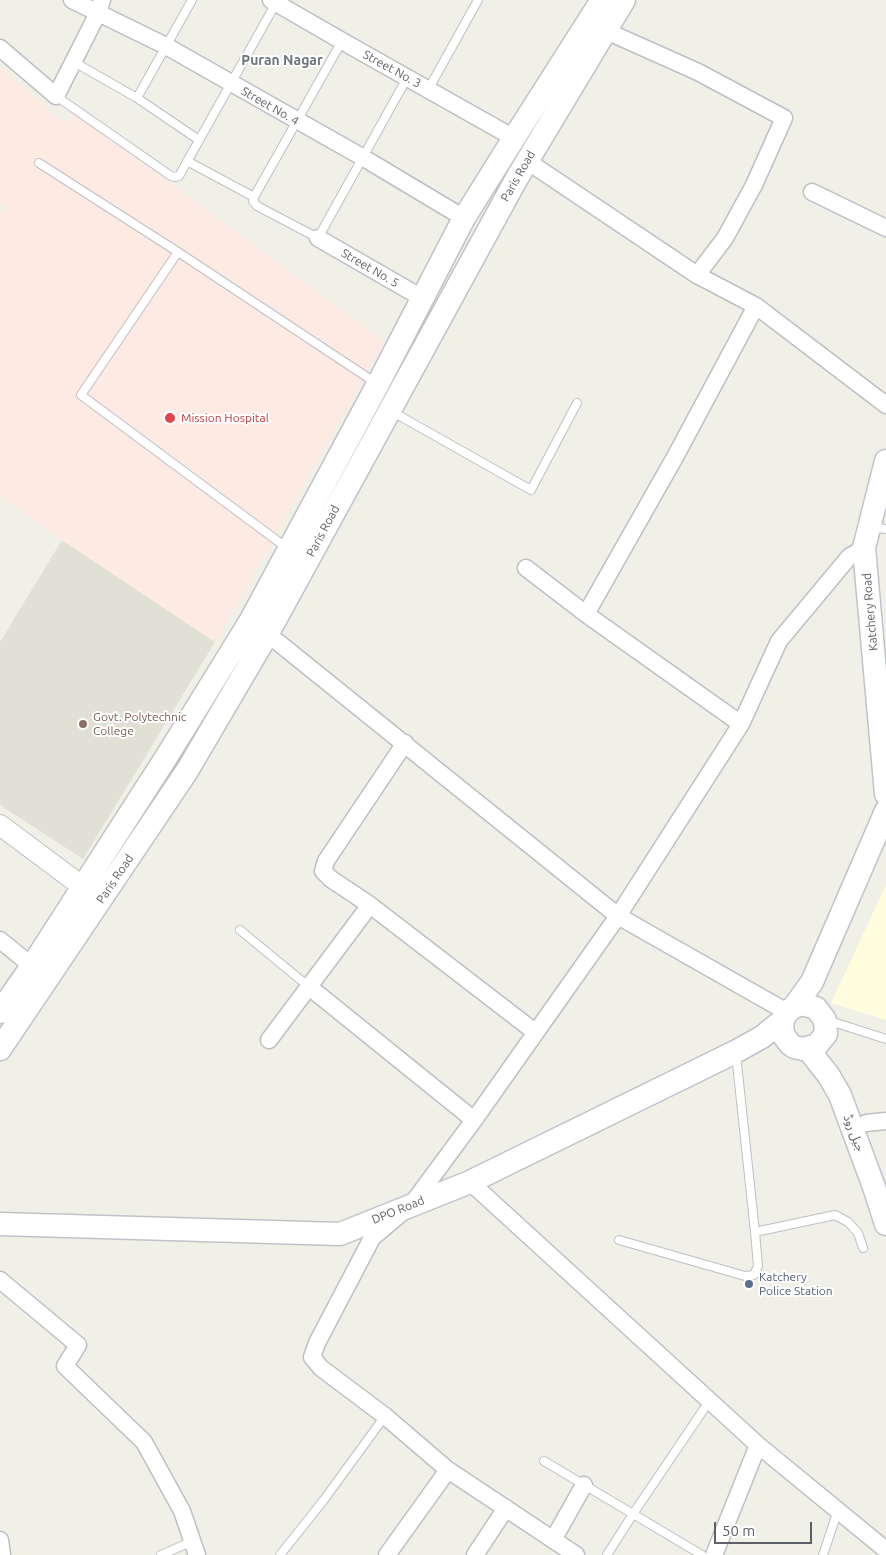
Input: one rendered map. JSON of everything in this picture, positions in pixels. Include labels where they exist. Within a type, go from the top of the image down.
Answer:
[{"type":"main road","name":"Paris Road","points":[[0,1049],[187,771],[260,627],[389,410],[527,161],[596,27],[602,0]]},
{"type":"main road","name":"Paris Road","points":[[0,1012],[32,966],[167,756],[260,627],[289,549],[378,384],[464,218],[514,138],[596,27],[624,0]]},
{"type":"main road","name":"Katchery Road","points":[[886,462],[878,528],[864,548],[886,794]]},
{"type":"main road","points":[[167,756],[187,771]]},
{"type":"main road","points":[[886,811],[812,982],[802,1024],[850,1091],[876,1122],[886,1187]]},
{"type":"main road","name":"DPO Road","points":[[0,1224],[340,1234],[470,1182],[735,1052],[762,1036],[802,1024]]},
{"type":"main road","name":"جیل روڈ","points":[[802,1024],[840,1095],[886,1224]]},
{"type":"street","name":"Street No. 4","points":[[72,0],[100,6],[464,218]]},
{"type":"street","name":"Street No. 3","points":[[274,2],[514,138]]},
{"type":"street","points":[[0,48],[56,96],[100,6]]},
{"type":"street","points":[[596,27],[698,72],[784,118],[754,185],[729,230],[697,275]]},
{"type":"street","points":[[527,161],[697,275],[756,306],[886,404]]},
{"type":"street","points":[[812,192],[886,228]]},
{"type":"street","name":"Street No. 5","points":[[318,238],[422,298]]},
{"type":"street","points":[[586,614],[675,457],[756,306]]},
{"type":"street","points":[[576,1555],[448,1470],[385,1416],[321,1368],[312,1357],[317,1343],[372,1238],[412,1204],[474,1120],[618,916],[741,724],[779,642],[849,557],[864,548]]},
{"type":"street","points":[[526,568],[586,614],[741,724]]},
{"type":"street","points":[[260,627],[618,916],[802,1024]]},
{"type":"street","points":[[404,743],[324,866],[323,871],[331,879],[370,904],[536,1032]]},
{"type":"street","points":[[0,826],[83,887]]},
{"type":"street","points":[[269,1040],[370,904]]},
{"type":"street","points":[[0,940],[32,966]]},
{"type":"street","points":[[308,986],[474,1120]]},
{"type":"street","points":[[470,1182],[758,1445],[886,1550]]},
{"type":"street","points":[[0,1280],[78,1345],[65,1366],[144,1442],[182,1511],[195,1548]]},
{"type":"street","points":[[714,1555],[758,1445]]},
{"type":"street","points":[[387,1555],[448,1470]]},
{"type":"street","points":[[553,1540],[584,1485]]},
{"type":"street","points":[[475,1555],[506,1508]]},
{"type":"street","points":[[0,1540],[2,1555]]},
{"type":"lane","points":[[137,98],[192,0]]},
{"type":"lane","points":[[428,90],[478,0]]},
{"type":"lane","points":[[56,96],[175,178],[179,176],[231,84],[274,2]]},
{"type":"lane","points":[[342,41],[254,197],[253,202],[257,206],[318,238],[407,78]]},
{"type":"lane","points":[[74,62],[137,98],[199,140]]},
{"type":"lane","points":[[187,161],[254,197]]},
{"type":"lane","points":[[39,163],[378,384]]},
{"type":"lane","points":[[178,252],[81,395],[289,549]]},
{"type":"lane","points":[[389,410],[531,490],[577,404]]},
{"type":"lane","points":[[240,930],[308,986]]},
{"type":"lane","points":[[802,1024],[886,1039]]},
{"type":"lane","points":[[619,1240],[745,1276],[754,1275],[758,1266],[735,1052]]},
{"type":"lane","points":[[755,1232],[834,1215],[848,1222],[858,1233],[863,1248]]},
{"type":"lane","points":[[607,1555],[710,1400]]},
{"type":"lane","points":[[280,1555],[323,1501],[385,1416]]},
{"type":"lane","points":[[544,1461],[702,1555]]},
{"type":"lane","points":[[823,1555],[838,1510]]},
{"type":"lane","points":[[161,1555],[195,1548]]},
{"type":"shaded area","name":"Mission Hospital","points":[[0,67],[64,123],[74,113],[384,341],[215,642],[62,540],[0,496],[0,214],[5,208],[0,203]]},
{"type":"shaded area","name":"Govt. Polytechnic College","points":[[62,540],[215,642],[83,859],[0,805],[0,642]]},
{"type":"shaded area","points":[[886,887],[886,1020],[831,1003]]},
{"type":"place","name":"Mission Hospital","points":[[170,418]]},
{"type":"place","name":"Govt. Polytechnic College","points":[[83,724]]},
{"type":"place","name":"Katchery Police Station","points":[[749,1284]]},
{"type":"district","name":"Puran Nagar","points":[[282,60]]}]
